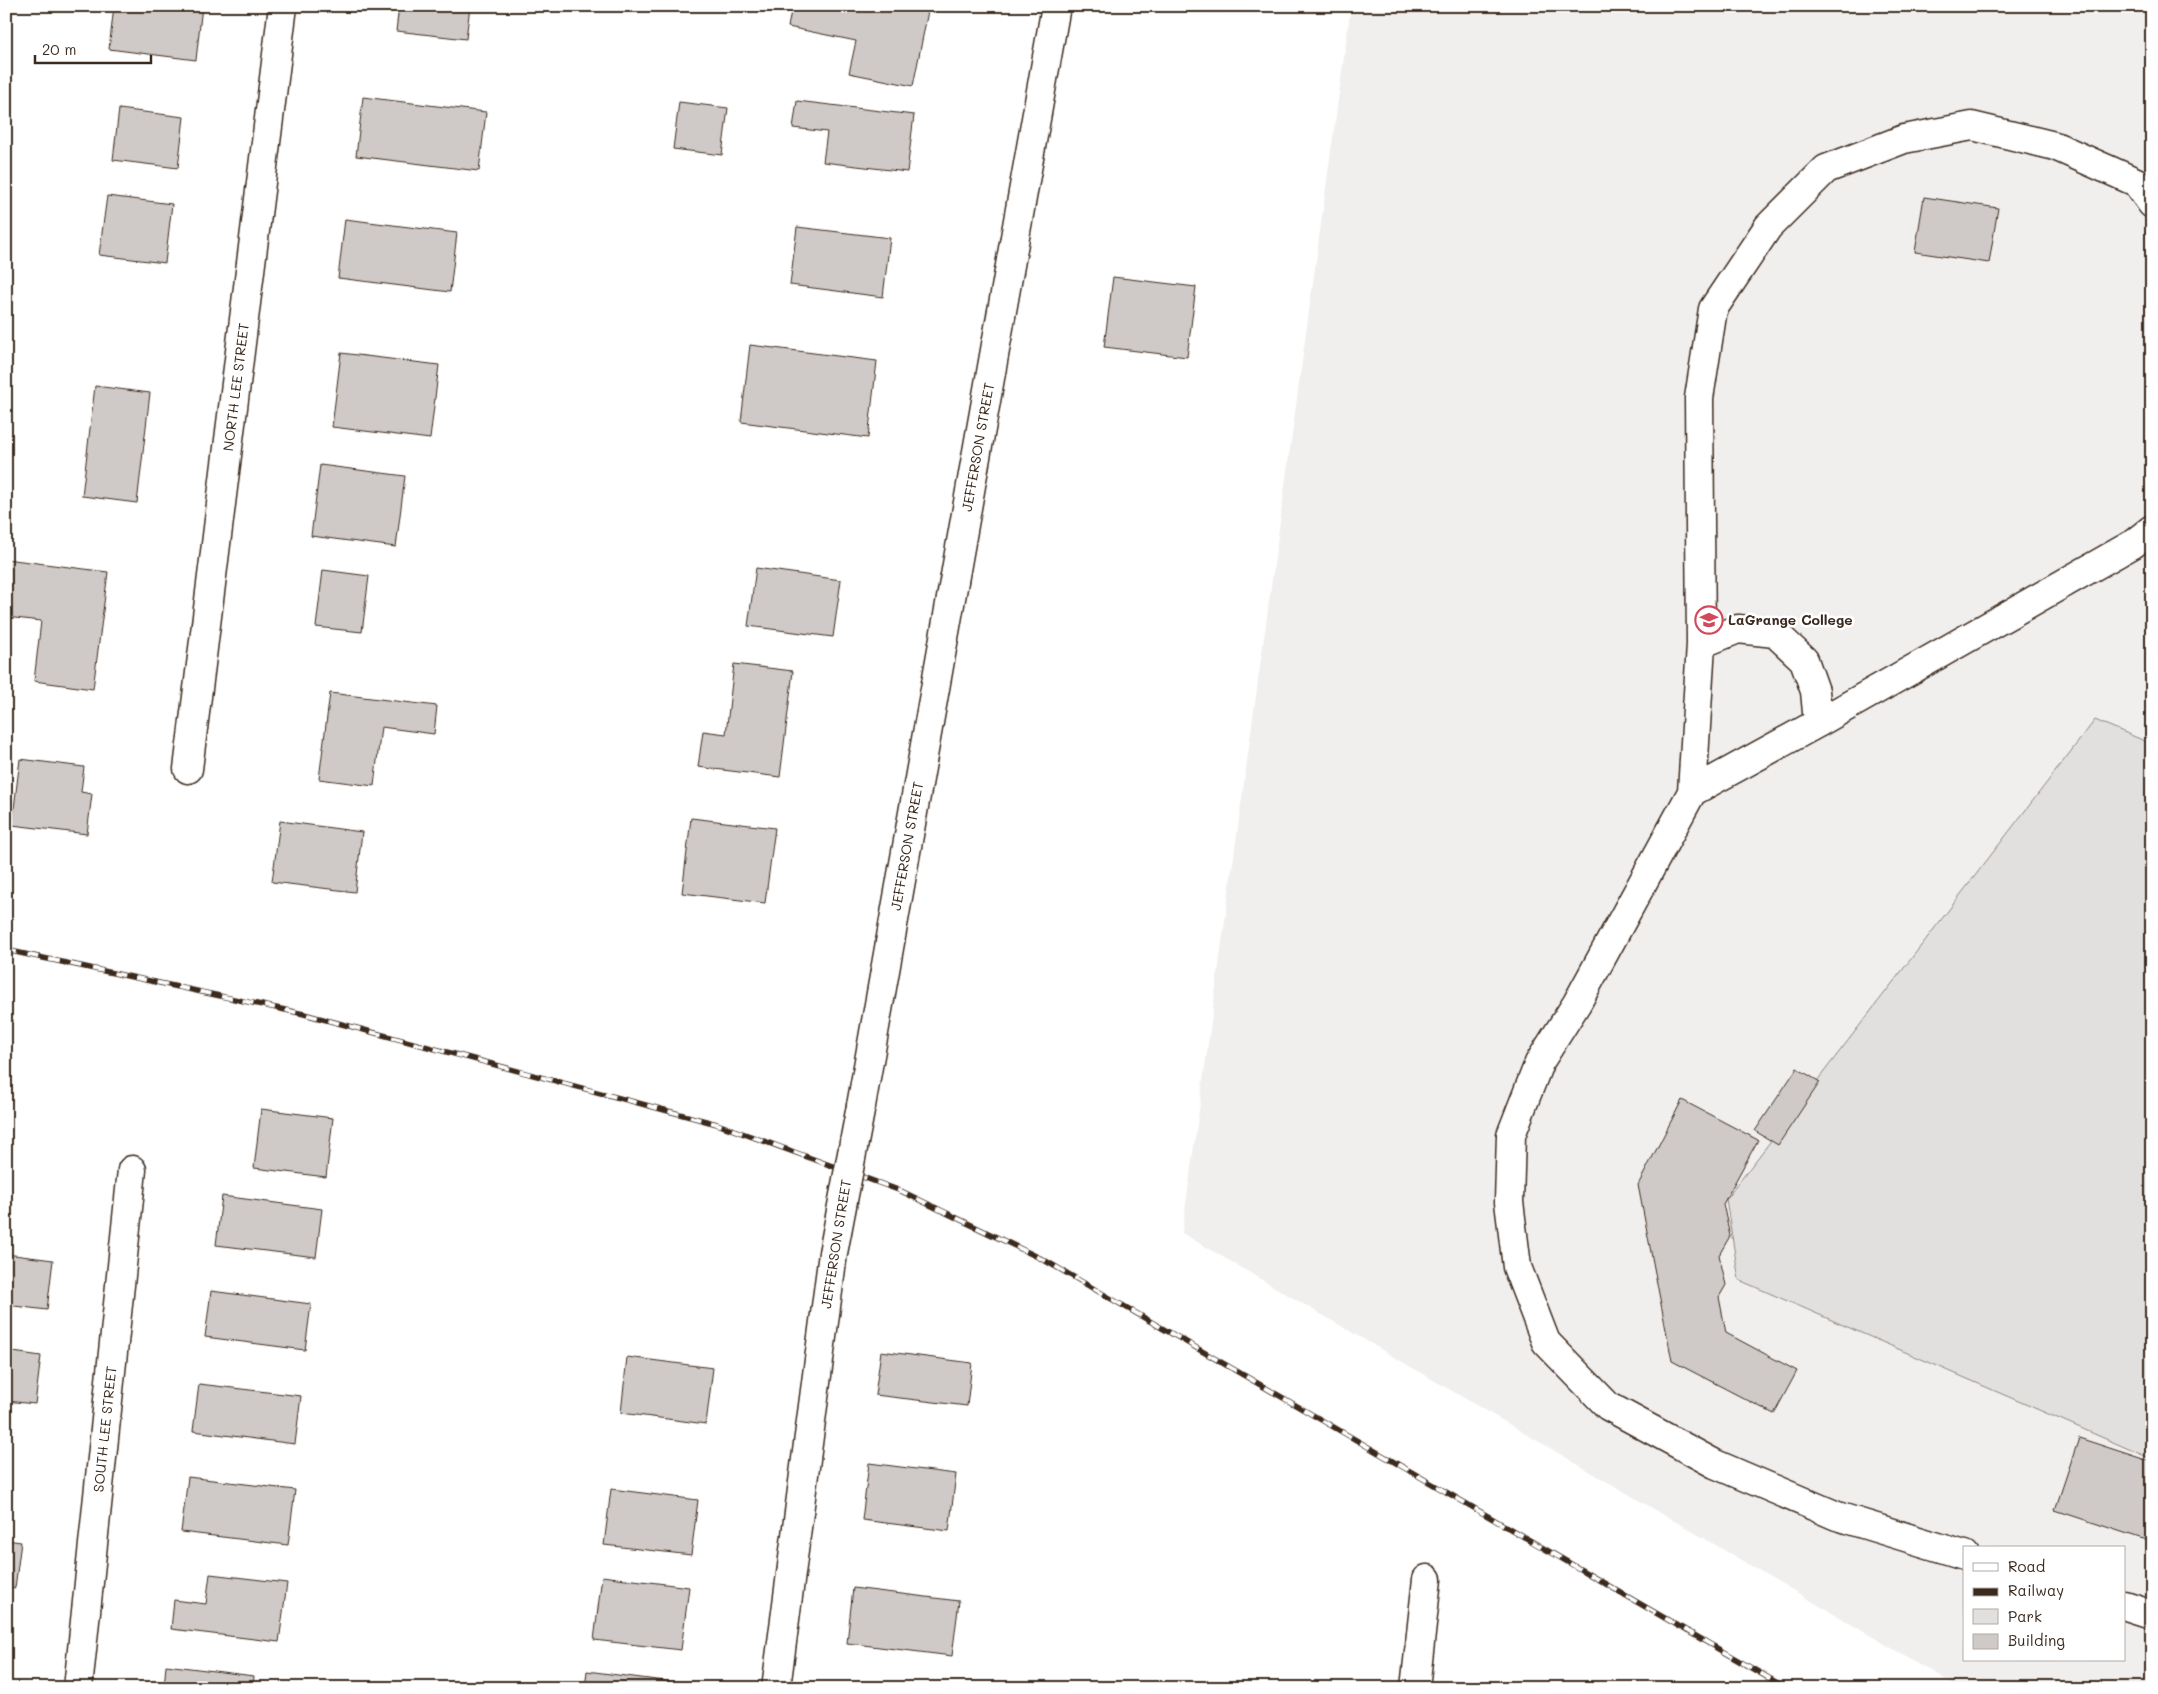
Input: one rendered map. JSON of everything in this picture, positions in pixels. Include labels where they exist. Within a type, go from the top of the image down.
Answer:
[{"type":"street","name":"NORTH LEE STREET","points":[[188,768],[283,6]]},
{"type":"street","name":"JEFFERSON STREET","points":[[776,1688],[833,1253],[861,1106],[1056,6]]},
{"type":"street","points":[[1963,1555],[1837,1516],[1715,1464],[1608,1406],[1546,1342],[1517,1267],[1509,1202],[1511,1135],[1539,1063],[1577,1004],[1692,792],[1701,644],[1699,398],[1713,310],[1768,227],[1826,169],[1904,139],[1972,126],[2064,150],[2136,182],[2152,204]]},
{"type":"street","points":[[1692,792],[1818,723],[2133,544],[2152,528]]},
{"type":"street","points":[[1701,644],[1738,629],[1775,633],[1804,660],[1816,691],[1818,723]]},
{"type":"street","name":"SOUTH LEE STREET","points":[[78,1688],[132,1170]]},
{"type":"street","points":[[1415,1688],[1427,1579]]},
{"type":"street","points":[[2126,1606],[2152,1614]]},
{"type":"shaded area","name":"LaGrange College","points":[[1351,6],[2152,6],[2152,1688],[1960,1688],[1182,1233]]},
{"type":"green space","points":[[2095,720],[2152,744],[2152,1459],[1739,1280],[1726,1199]]},
{"type":"building","points":[[114,6],[202,6],[196,60],[109,49]]},
{"type":"building","points":[[399,6],[470,6],[466,39],[396,31]]},
{"type":"building","points":[[792,6],[929,6],[913,86],[849,73],[856,41],[788,27]]},
{"type":"building","points":[[1193,6],[1219,6],[1217,12]]},
{"type":"building","points":[[363,97],[486,112],[479,171],[356,156]]},
{"type":"building","points":[[797,101],[914,115],[907,172],[823,162],[827,132],[793,128]]},
{"type":"building","points":[[679,102],[728,108],[722,155],[673,149]]},
{"type":"building","points":[[119,109],[184,117],[178,168],[113,160]]},
{"type":"building","points":[[107,196],[172,204],[165,263],[99,255]]},
{"type":"building","points":[[1924,197],[1998,208],[1989,263],[1915,252]]},
{"type":"building","points":[[345,219],[457,233],[450,292],[338,278]]},
{"type":"building","points":[[797,227],[890,238],[883,297],[790,285]]},
{"type":"building","points":[[1113,277],[1196,287],[1187,357],[1104,347]]},
{"type":"building","points":[[750,345],[877,361],[868,438],[741,422]]},
{"type":"building","points":[[341,353],[439,365],[430,439],[332,427]]},
{"type":"building","points":[[95,386],[150,393],[137,503],[82,496]]},
{"type":"building","points":[[320,465],[405,476],[396,547],[311,536]]},
{"type":"building","points":[[6,559],[108,572],[93,689],[34,681],[41,621],[6,617]]},
{"type":"building","points":[[756,568],[841,580],[833,637],[748,626]]},
{"type":"building","points":[[323,570],[369,576],[362,632],[316,627]]},
{"type":"building","points":[[734,664],[793,671],[780,777],[698,767],[703,731],[726,734]]},
{"type":"building","points":[[330,693],[437,706],[434,734],[381,727],[374,786],[319,779]]},
{"type":"building","points":[[20,759],[84,767],[81,792],[92,794],[87,834],[12,825]]},
{"type":"building","points":[[691,818],[775,828],[765,903],[682,893]]},
{"type":"building","points":[[280,821],[362,832],[355,892],[272,882]]},
{"type":"building","points":[[1797,1068],[1820,1082],[1778,1145],[1755,1131]]},
{"type":"building","points":[[1682,1100],[1758,1140],[1723,1204],[1730,1236],[1719,1255],[1726,1285],[1719,1297],[1726,1333],[1797,1371],[1774,1414],[1672,1361],[1638,1185]]},
{"type":"building","points":[[261,1109],[333,1118],[326,1177],[254,1168]]},
{"type":"building","points":[[222,1196],[322,1209],[316,1257],[216,1245]]},
{"type":"building","points":[[6,1254],[53,1260],[47,1310],[6,1305]]},
{"type":"building","points":[[211,1291],[311,1304],[305,1350],[205,1337]]},
{"type":"building","points":[[6,1351],[41,1356],[35,1404],[6,1401]]},
{"type":"building","points":[[881,1351],[972,1363],[967,1406],[875,1395]]},
{"type":"building","points":[[627,1357],[713,1368],[706,1424],[621,1413]]},
{"type":"building","points":[[199,1384],[301,1396],[295,1444],[193,1431]]},
{"type":"building","points":[[2079,1438],[2152,1462],[2152,1542],[2055,1510]]},
{"type":"building","points":[[869,1463],[956,1474],[949,1531],[862,1520]]},
{"type":"building","points":[[188,1477],[295,1490],[288,1545],[181,1532]]},
{"type":"building","points":[[611,1489],[698,1500],[691,1555],[604,1545]]},
{"type":"building","points":[[6,1540],[21,1542],[15,1588],[6,1587]]},
{"type":"building","points":[[210,1574],[287,1583],[279,1642],[171,1629],[174,1600],[206,1604]]},
{"type":"building","points":[[602,1576],[689,1587],[681,1650],[594,1640]]},
{"type":"building","points":[[853,1588],[959,1601],[952,1656],[847,1643]]},
{"type":"building","points":[[166,1665],[254,1676],[253,1688],[164,1688]]},
{"type":"building","points":[[587,1671],[680,1683],[679,1688],[585,1688]]},
{"type":"railway","points":[[6,950],[304,1014],[717,1124],[901,1191],[1044,1260],[1786,1688]]},
{"type":"place","name":"LaGrange College","points":[[1709,620]]}]
